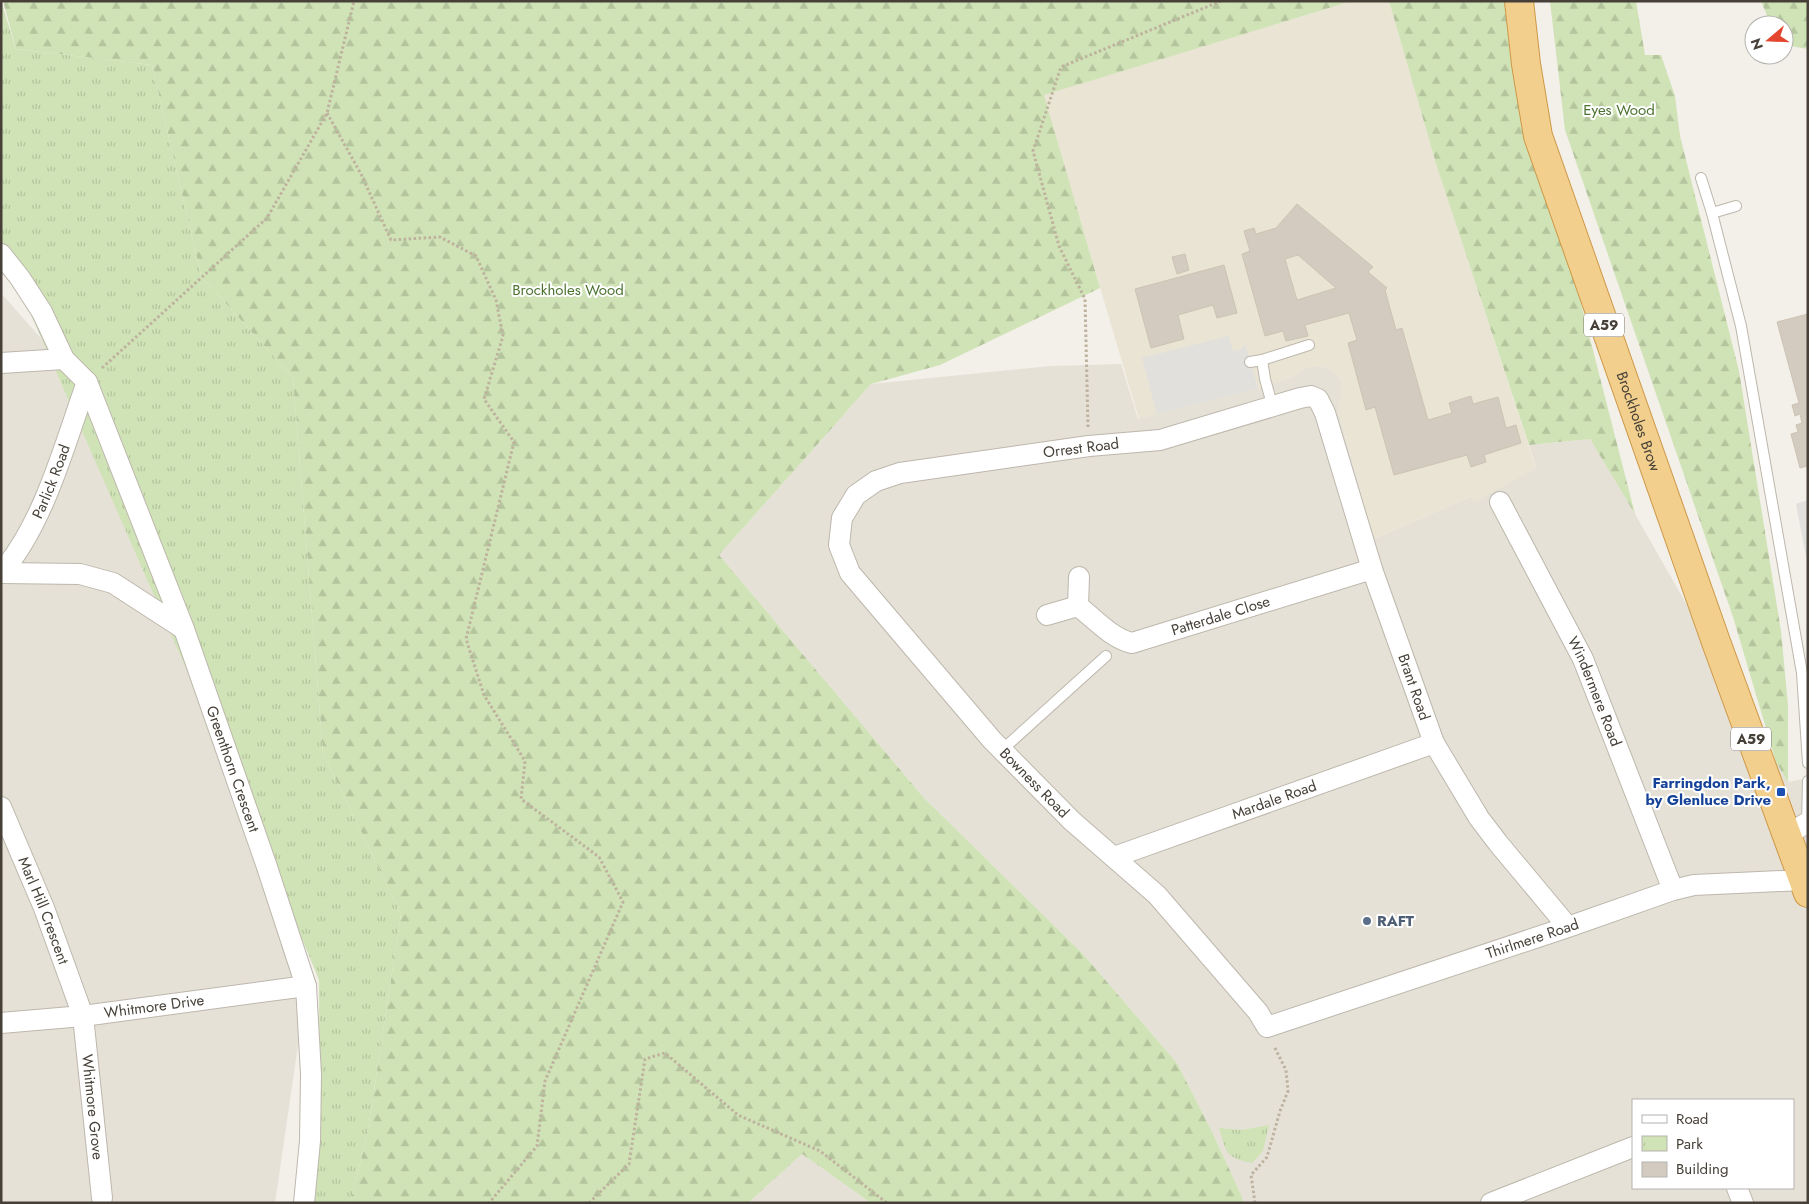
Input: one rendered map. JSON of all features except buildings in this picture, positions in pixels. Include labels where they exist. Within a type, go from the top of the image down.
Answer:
[{"type":"highway","name":"Brockholes Brow","points":[[1519,1],[1526,64],[1538,136],[1716,642],[1800,826]]},
{"type":"highway","name":"A59","points":[[1800,826],[1805,886]]},
{"type":"street","name":"Greenthorn Crescent","points":[[1,254],[20,278],[42,312],[64,359],[87,382],[184,629],[263,855],[306,986],[311,1103],[310,1141],[304,1203]]},
{"type":"street","points":[[1,363],[64,359]]},
{"type":"street","name":"Parlick Road","points":[[2,573],[30,532],[51,484],[87,382]]},
{"type":"street","name":"Orrest Road","points":[[842,518],[856,495],[876,481],[900,472],[1089,446],[1160,440],[1311,396],[1318,399],[1325,412]]},
{"type":"street","name":"Brant Road","points":[[1325,412],[1372,569],[1434,743],[1484,824],[1568,927]]},
{"type":"street","name":"Windermere Road","points":[[1500,502],[1583,659],[1673,890]]},
{"type":"street","name":"Bowness Road","points":[[842,518],[839,545],[850,573],[889,621],[1002,750],[1072,821],[1157,895],[1258,1012],[1267,1027]]},
{"type":"street","name":"Patterdale Close","points":[[1078,606],[1122,641],[1132,643],[1372,569]]},
{"type":"street","name":"Parlick Road","points":[[2,573],[80,574],[114,583],[184,629]]},
{"type":"street","points":[[1047,615],[1078,606],[1079,577]]},
{"type":"street","name":"Mardale Road","points":[[1114,857],[1434,743]]},
{"type":"street","name":"Marl Hill Crescent","points":[[1,807],[44,908],[83,1016]]},
{"type":"street","name":"Thirlmere Road","points":[[1267,1027],[1673,890],[1694,886],[1805,886]]},
{"type":"street","name":"Whitmore Drive","points":[[1,1023],[83,1016],[306,986]]},
{"type":"street","name":"Whitmore Grove","points":[[83,1016],[102,1198]]},
{"type":"street","points":[[1491,1203],[1632,1147]]},
{"type":"street","points":[[1737,1189],[1743,1203]]},
{"type":"lane","points":[[1701,178],[1741,326],[1802,673],[1808,763]]},
{"type":"lane","points":[[1712,213],[1736,206]]},
{"type":"lane","points":[[1250,362],[1309,345]]},
{"type":"lane","points":[[1262,360],[1273,408]]},
{"type":"lane","points":[[1002,750],[1106,656]]},
{"type":"lane","points":[[1800,826],[1808,781]]},
{"type":"path","points":[[87,382],[267,218],[327,113],[354,1]]},
{"type":"path","points":[[1089,446],[1085,299],[1059,246],[1033,151],[1062,66],[1221,1]]},
{"type":"path","points":[[327,113],[361,174],[391,240],[440,237],[476,256],[496,300],[503,336],[484,399],[514,442],[466,640],[484,695],[525,761],[521,799],[599,857],[623,902],[545,1082],[537,1146],[490,1203]]},
{"type":"path","points":[[1255,1203],[1251,1175],[1267,1157],[1280,1110],[1288,1091],[1286,1070],[1267,1027]]},
{"type":"path","points":[[589,1203],[630,1164],[645,1059],[665,1053],[738,1115],[820,1151],[887,1203]]},
{"type":"shaded area","points":[[1352,1],[1389,1],[1437,167],[1536,468],[1475,502],[1472,496],[1374,539],[1338,410],[1343,391],[1340,378],[1334,371],[1326,367],[1306,368],[1290,378],[1258,388],[1139,419],[1043,95]]},
{"type":"shaded area","points":[[1,293],[96,401],[304,1004],[275,1203],[1,1203]]},
{"type":"shaded area","points":[[1229,336],[1233,352],[1241,349],[1245,344],[1258,388],[1157,414],[1142,358]]},
{"type":"shaded area","points":[[1121,364],[1138,419],[1258,388],[1290,378],[1306,368],[1326,367],[1334,371],[1340,378],[1343,391],[1338,410],[1374,539],[1472,496],[1474,501],[1536,467],[1529,445],[1590,439],[1788,782],[1808,778],[1808,1203],[1243,1203],[1214,1136],[1177,1063],[1082,953],[924,798],[719,555],[871,384],[1051,366]]},
{"type":"shaded area","points":[[1808,500],[1808,567],[1796,504]]},
{"type":"shaded area","points":[[802,1154],[871,1203],[748,1203]]},
{"type":"green space","points":[[1,1],[16,49],[152,65],[201,276],[293,378],[323,753],[401,914],[367,1136],[350,1203],[314,1203],[320,1146],[319,980],[269,858],[15,278],[1,259]]},
{"type":"green space","name":"Brockholes Wood","points":[[3,1],[1352,1],[1044,95],[1100,288],[940,365],[871,384],[719,555],[924,798],[1082,953],[1177,1063],[1214,1136],[1243,1203],[871,1203],[802,1154],[748,1203],[350,1203],[367,1136],[401,914],[323,753],[293,378],[201,276],[152,65],[16,49]]},
{"type":"green space","points":[[1389,1],[1520,1],[1538,136],[1635,514],[1590,439],[1529,445],[1437,167]]},
{"type":"green space","name":"Eyes Wood","points":[[1550,1],[1636,1],[1645,55],[1661,55],[1675,96],[1680,136],[1739,371],[1781,631],[1788,705],[1788,782],[1776,762],[1733,617],[1565,130]]},
{"type":"green space","points":[[1761,1],[1808,1],[1808,49],[1794,47],[1794,15],[1767,15]]},
{"type":"green space","points":[[1269,1125],[1263,1151],[1252,1163],[1236,1159],[1228,1153],[1219,1128],[1242,1130]]},
{"type":"place","name":"Farringdon Park, by Glenluce Drive","points":[[1781,792]]},
{"type":"place","name":"RAFT","points":[[1367,921]]}]
